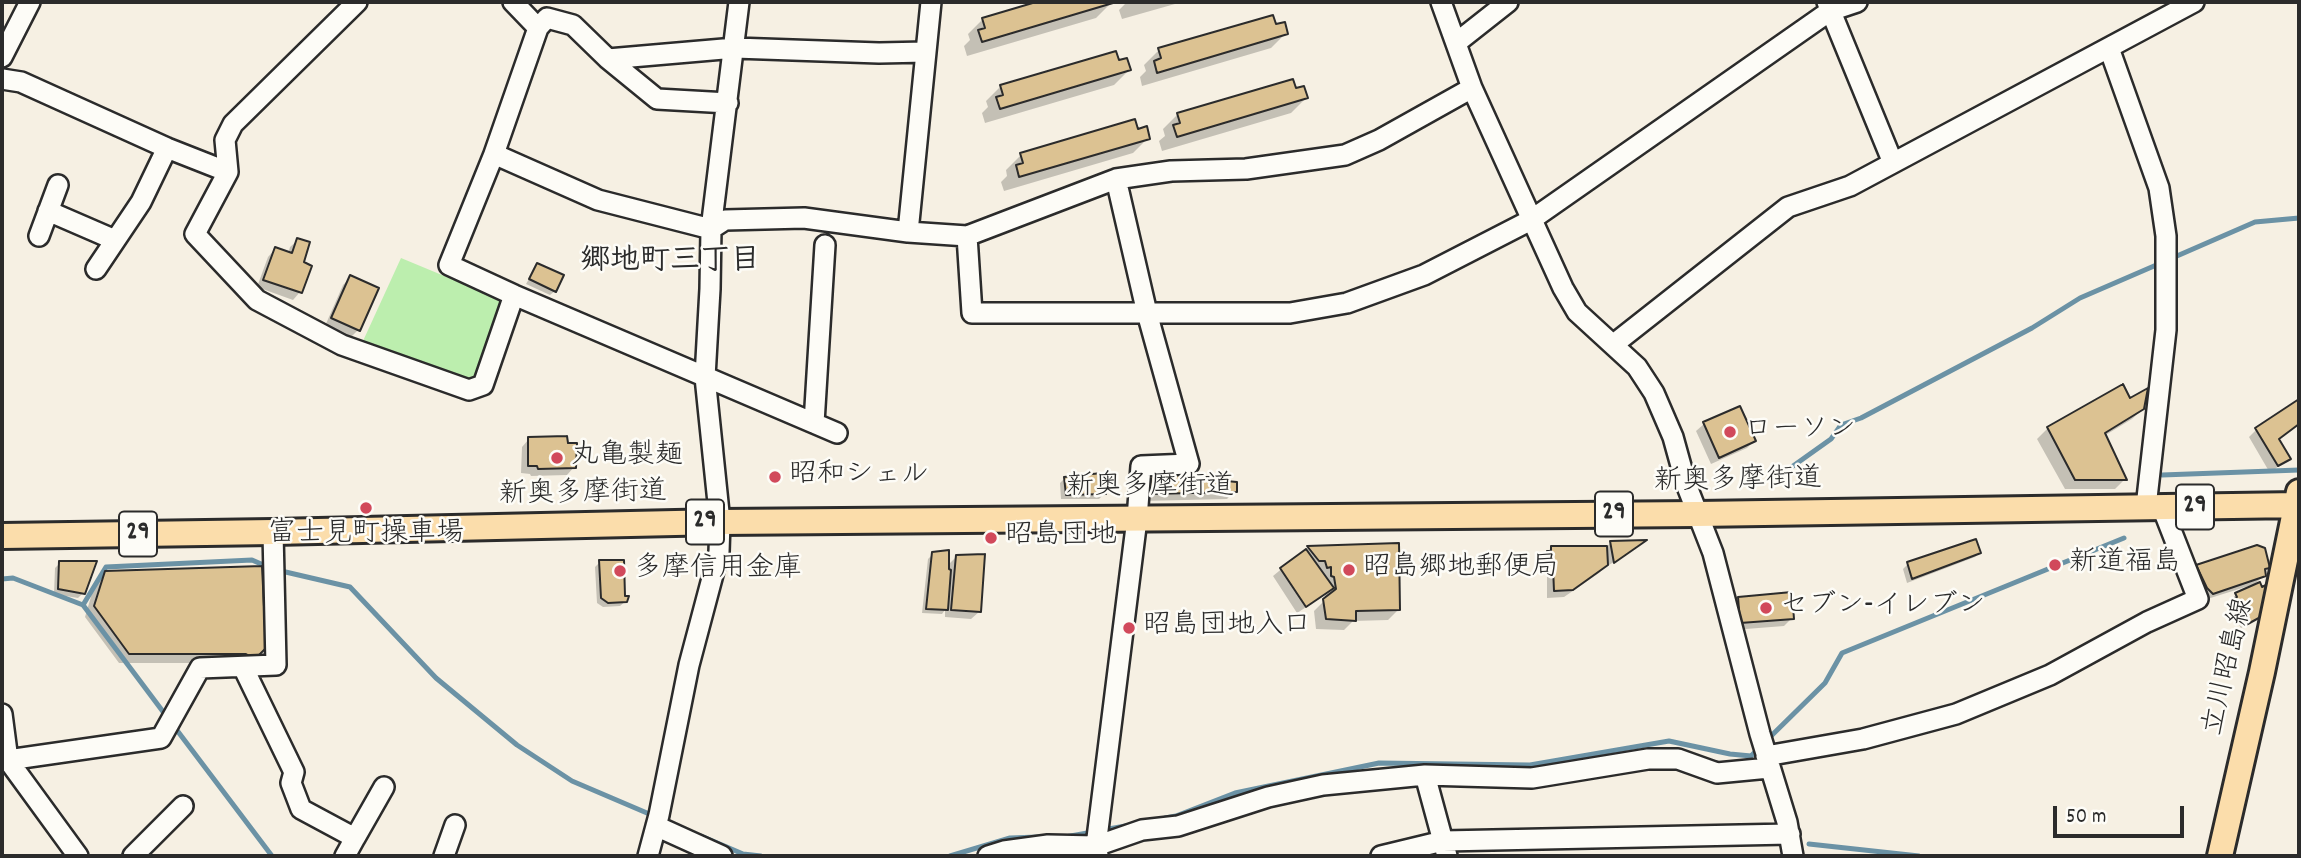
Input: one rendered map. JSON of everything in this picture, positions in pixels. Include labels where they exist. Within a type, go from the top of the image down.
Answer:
[{"type":"main road","name":"新奥多摩街道","points":[[2,536],[273,533],[720,522],[1697,514],[2154,507],[2298,501]]},
{"type":"main road","name":"立川昭島線","points":[[2220,856],[2298,501]]},
{"type":"street","points":[[2,57],[30,2]]},
{"type":"street","points":[[357,2],[233,124],[225,140],[228,172],[195,234],[257,300],[342,345],[469,390],[483,385],[514,295]]},
{"type":"street","points":[[513,2],[538,28]]},
{"type":"street","points":[[648,856],[689,665],[719,552],[720,522],[705,377],[710,229],[739,2]]},
{"type":"street","points":[[908,232],[931,2]]},
{"type":"street","points":[[1441,2],[1472,88],[1563,288],[1577,312],[1637,367],[1654,393],[1673,437],[1686,484],[1713,553],[1765,752],[1790,834],[1793,856]]},
{"type":"street","points":[[1456,43],[1507,2]]},
{"type":"street","points":[[967,236],[972,313],[1290,313],[1347,303],[1424,275],[1531,220],[1828,6],[1857,2]]},
{"type":"street","points":[[1614,344],[1788,207],[1850,186],[2109,48],[2172,7],[2194,2]]},
{"type":"street","points":[[1828,6],[1893,163]]},
{"type":"street","points":[[728,103],[657,99],[608,59],[573,25],[547,19],[538,28],[494,155],[449,265],[837,433]]},
{"type":"street","points":[[608,59],[735,48],[926,52]]},
{"type":"street","points":[[988,856],[1004,851],[1098,841],[1142,830],[1178,826],[1268,797],[1312,787],[1425,775],[1532,778],[1647,759],[1678,759],[1717,773],[1765,752],[1863,739],[1956,714],[2050,675],[2147,622],[2198,599],[2154,507],[2166,330],[2166,236],[2158,188],[2109,48]]},
{"type":"street","points":[[2,79],[21,82],[54,95],[167,148],[228,172]]},
{"type":"street","points":[[494,155],[598,200],[710,229],[725,220],[804,218],[908,232],[967,236],[1116,179],[1171,172],[1246,169],[1345,155],[1379,140],[1472,88]]},
{"type":"street","points":[[96,270],[141,202],[167,148]]},
{"type":"street","points":[[1098,841],[1141,466],[1189,464],[1147,313],[1116,179]]},
{"type":"street","points":[[38,236],[58,185]]},
{"type":"street","points":[[48,212],[115,240]]},
{"type":"street","points":[[814,423],[825,245]]},
{"type":"street","points":[[8,760],[160,738],[200,668],[276,665],[273,533]]},
{"type":"street","points":[[243,667],[294,772],[290,783],[301,809],[355,838]]},
{"type":"street","points":[[2,714],[8,760],[78,856]]},
{"type":"street","points":[[1425,775],[1445,849]]},
{"type":"street","points":[[345,856],[384,787]]},
{"type":"street","points":[[133,856],[183,806]]},
{"type":"street","points":[[657,822],[722,856]]},
{"type":"street","points":[[444,856],[454,825]]},
{"type":"street","points":[[1381,856],[1445,849],[1790,834]]},
{"type":"green space","points":[[401,258],[502,300],[476,379],[466,382],[363,341]]},
{"type":"building","points":[[1036,2],[1113,3],[982,42],[978,30],[985,28],[982,18]]},
{"type":"building","points":[[1273,15],[1276,24],[1285,22],[1288,34],[1157,73],[1154,61],[1161,58],[1158,48]]},
{"type":"building","points":[[1116,51],[1119,60],[1127,58],[1131,70],[1000,109],[996,97],[1003,95],[1000,85]]},
{"type":"building","points":[[1293,79],[1296,88],[1304,86],[1308,98],[1177,137],[1173,125],[1180,123],[1177,113]]},
{"type":"building","points":[[1135,119],[1138,129],[1147,126],[1150,139],[1019,177],[1016,165],[1023,163],[1020,153]]},
{"type":"building","points":[[297,238],[310,242],[304,262],[312,266],[302,293],[263,280],[275,247],[292,253]]},
{"type":"building","points":[[537,263],[564,275],[556,292],[529,279]]},
{"type":"building","points":[[350,275],[379,288],[360,331],[331,318]]},
{"type":"building","points":[[2123,384],[2130,398],[2148,388],[2144,409],[2105,433],[2127,480],[2075,480],[2047,427]]},
{"type":"building","points":[[2299,399],[2299,424],[2279,439],[2291,459],[2278,466],[2255,428]]},
{"type":"building","name":"ローソン","points":[[1740,406],[1756,441],[1719,458],[1703,422]]},
{"type":"building","points":[[567,436],[568,443],[577,443],[576,468],[538,469],[537,466],[528,466],[528,437]]},
{"type":"building","points":[[1194,471],[1196,477],[1214,477],[1215,480],[1237,482],[1237,492],[1149,494],[1147,473]]},
{"type":"building","points":[[1102,473],[1105,476],[1106,494],[1066,495],[1064,477]]},
{"type":"building","points":[[1976,539],[1981,553],[1912,579],[1907,562]]},
{"type":"building","points":[[1647,540],[1614,563],[1610,541]]},
{"type":"building","points":[[1399,543],[1400,610],[1356,611],[1356,621],[1326,619],[1323,599],[1336,589],[1334,577],[1331,576],[1331,567],[1327,568],[1325,561],[1319,561],[1307,546]]},
{"type":"building","points":[[2257,545],[2265,548],[2270,568],[2265,569],[2266,576],[2213,594],[2207,588],[2196,565]]},
{"type":"building","points":[[1551,546],[1607,546],[1608,565],[1573,590],[1554,591],[1553,567],[1551,563],[1548,564],[1547,551],[1551,551]]},
{"type":"building","points":[[1306,549],[1334,588],[1306,607],[1280,568]]},
{"type":"building","points":[[949,550],[951,570],[948,610],[926,609],[932,552]]},
{"type":"building","points":[[985,554],[981,612],[951,610],[956,555]]},
{"type":"building","points":[[599,560],[624,560],[625,596],[629,596],[627,602],[608,603],[601,598]]},
{"type":"building","points":[[59,561],[97,561],[85,594],[58,589]]},
{"type":"building","points":[[262,566],[266,648],[255,659],[246,654],[129,654],[94,606],[105,571]]},
{"type":"building","points":[[2260,582],[2262,587],[2266,585],[2269,593],[2269,602],[2262,605],[2266,614],[2246,625],[2231,601],[2237,597],[2235,593]]},
{"type":"building","name":"セブン-イレブン","points":[[1792,592],[1794,619],[1740,623],[1738,597]]},
{"type":"waterway","points":[[2170,259],[2255,222],[2299,218]]},
{"type":"waterway","points":[[1779,476],[1831,439],[1841,425],[1861,418],[2032,328],[2080,298],[2161,263]]},
{"type":"waterway","points":[[2162,475],[2299,470]]},
{"type":"waterway","points":[[1767,740],[1825,683],[1842,653],[2124,538]]},
{"type":"waterway","points":[[2,579],[13,578],[83,605],[106,567],[252,560],[268,567]]},
{"type":"waterway","points":[[277,570],[350,587],[436,678],[517,745],[572,781],[654,816]]},
{"type":"waterway","points":[[83,605],[167,717]]},
{"type":"waterway","points":[[173,725],[272,856]]},
{"type":"waterway","points":[[1165,818],[1235,793],[1379,763],[1530,765],[1669,741],[1751,756],[1760,747]]},
{"type":"waterway","points":[[1103,830],[1131,825]]},
{"type":"waterway","points":[[1065,837],[1093,832]]},
{"type":"waterway","points":[[701,836],[743,854],[761,856]]},
{"type":"waterway","points":[[950,856],[1010,838],[1038,837]]},
{"type":"waterway","points":[[1809,844],[1919,856]]},
{"type":"place","name":"ローソン","points":[[1730,432]]},
{"type":"place","name":"丸亀製麺","points":[[557,458]]},
{"type":"place","name":"昭和シェル","points":[[775,477]]},
{"type":"place","name":"富士見町操車場","points":[[366,508]]},
{"type":"place","name":"昭島団地","points":[[991,538]]},
{"type":"place","name":"新道福島","points":[[2055,565]]},
{"type":"place","name":"昭島郷地郵便局","points":[[1349,570]]},
{"type":"place","name":"多摩信用金庫","points":[[620,571]]},
{"type":"place","name":"セブン-イレブン","points":[[1766,608]]},
{"type":"place","name":"昭島団地入口","points":[[1129,628]]},
{"type":"district","name":"郷地町三丁目","points":[[670,264]]}]
